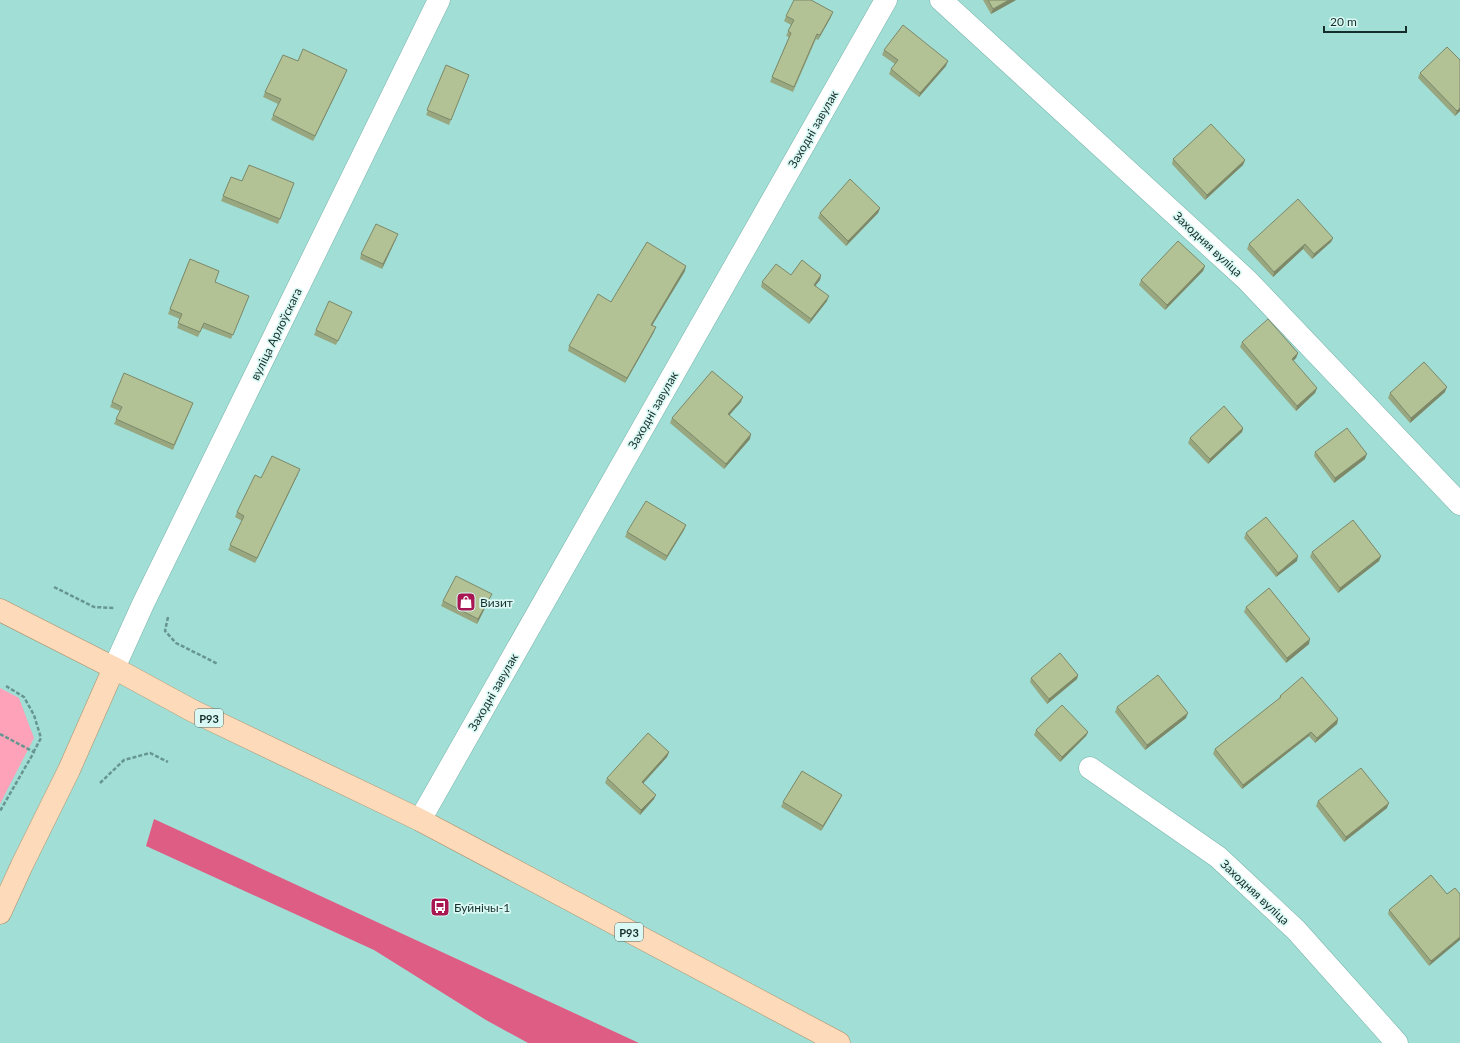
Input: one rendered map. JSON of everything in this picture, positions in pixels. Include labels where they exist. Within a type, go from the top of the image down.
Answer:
[{"type":"main road","name":"Р93","points":[[0,610],[114,668],[193,711],[420,820],[838,1043]]},
{"type":"main road","points":[[0,913],[69,770],[114,668]]},
{"type":"street","name":"вуліца Арлоўскага","points":[[114,668],[147,597],[439,0]]},
{"type":"street","name":"Заходні завулак","points":[[420,820],[886,0]]},
{"type":"street","name":"Заходняя вуліца","points":[[941,0],[1247,280],[1460,504]]},
{"type":"street","name":"Заходняя вуліца","points":[[1090,768],[1218,857],[1296,930],[1397,1043]]},
{"type":"path","points":[[54,586],[94,608],[115,608],[120,604]]},
{"type":"path","points":[[168,617],[165,630],[176,643],[218,664]]},
{"type":"path","points":[[0,811],[41,738],[34,715],[24,697],[6,686]]},
{"type":"path","points":[[0,734],[34,752]]},
{"type":"path","points":[[100,784],[124,760],[150,753],[168,762]]},
{"type":"shaded area","points":[[0,688],[19,698],[34,738],[0,804]]},
{"type":"shaded area","points":[[154,819],[639,1043],[528,1043],[486,1020],[374,950],[146,846]]},
{"type":"building","points":[[794,0],[811,0],[833,12],[820,35],[817,34],[794,87],[772,77],[791,33],[788,31],[794,20],[786,16]]},
{"type":"building","points":[[988,0],[1009,0],[993,9]]},
{"type":"building","points":[[903,25],[948,61],[920,93],[891,69],[898,60],[884,50]]},
{"type":"building","points":[[1447,47],[1460,60],[1460,108],[1457,111],[1420,73]]},
{"type":"building","points":[[303,49],[347,70],[315,136],[273,115],[281,99],[265,92],[283,55],[298,61]]},
{"type":"building","points":[[446,65],[469,75],[451,120],[427,110]]},
{"type":"building","points":[[1211,124],[1245,160],[1207,195],[1173,159]]},
{"type":"building","points":[[249,165],[294,183],[280,219],[223,196],[231,177],[242,181]]},
{"type":"building","points":[[850,179],[880,208],[848,241],[820,213]]},
{"type":"building","points":[[1298,199],[1333,238],[1314,254],[1305,244],[1274,272],[1249,244]]},
{"type":"building","points":[[376,224],[398,234],[383,264],[361,254]]},
{"type":"building","points":[[1178,241],[1205,266],[1167,305],[1141,280]]},
{"type":"building","points":[[647,242],[686,266],[651,325],[656,327],[627,378],[569,346],[598,294],[611,302]]},
{"type":"building","points":[[190,259],[219,271],[215,282],[249,296],[233,335],[204,323],[200,332],[178,323],[182,314],[170,309]]},
{"type":"building","points":[[802,260],[821,275],[814,285],[829,296],[811,319],[762,282],[776,264],[791,275]]},
{"type":"building","points":[[329,301],[352,312],[338,341],[316,330]]},
{"type":"building","points":[[1268,319],[1298,353],[1292,359],[1317,388],[1297,406],[1242,342]]},
{"type":"building","points":[[1424,362],[1447,387],[1411,418],[1390,393]]},
{"type":"building","points":[[712,371],[743,397],[728,414],[751,434],[726,464],[672,418]]},
{"type":"building","points":[[124,373],[193,403],[174,445],[116,419],[122,407],[112,402]]},
{"type":"building","points":[[1224,406],[1243,428],[1210,459],[1190,438]]},
{"type":"building","points":[[1347,428],[1367,454],[1335,478],[1315,452]]},
{"type":"building","points":[[272,456],[300,469],[257,558],[230,545],[244,516],[237,512],[255,475],[261,478]]},
{"type":"building","points":[[646,501],[686,525],[667,556],[627,532]]},
{"type":"building","points":[[1266,517],[1298,556],[1278,573],[1246,533]]},
{"type":"building","points":[[1353,520],[1381,556],[1340,588],[1312,552]]},
{"type":"building","name":"Визит","points":[[456,576],[492,594],[478,619],[443,601]]},
{"type":"building","points":[[1269,588],[1310,639],[1287,658],[1246,607]]},
{"type":"building","points":[[1060,653],[1078,675],[1049,699],[1031,678]]},
{"type":"building","points":[[1158,675],[1188,713],[1147,745],[1117,707]]},
{"type":"building","points":[[1302,677],[1338,719],[1317,738],[1311,732],[1243,785],[1215,749],[1281,697],[1280,696]]},
{"type":"building","points":[[1062,705],[1088,732],[1062,757],[1036,730]]},
{"type":"building","points":[[648,733],[669,752],[642,782],[656,795],[641,810],[607,778]]},
{"type":"building","points":[[1361,768],[1389,803],[1346,837],[1318,801]]},
{"type":"building","points":[[802,771],[842,795],[823,826],[783,802]]},
{"type":"building","points":[[1431,875],[1447,894],[1455,888],[1460,894],[1460,937],[1431,961],[1389,910]]},
{"type":"place","name":"Визит","points":[[466,602]]},
{"type":"place","name":"Буйнічы-1","points":[[440,907]]}]
